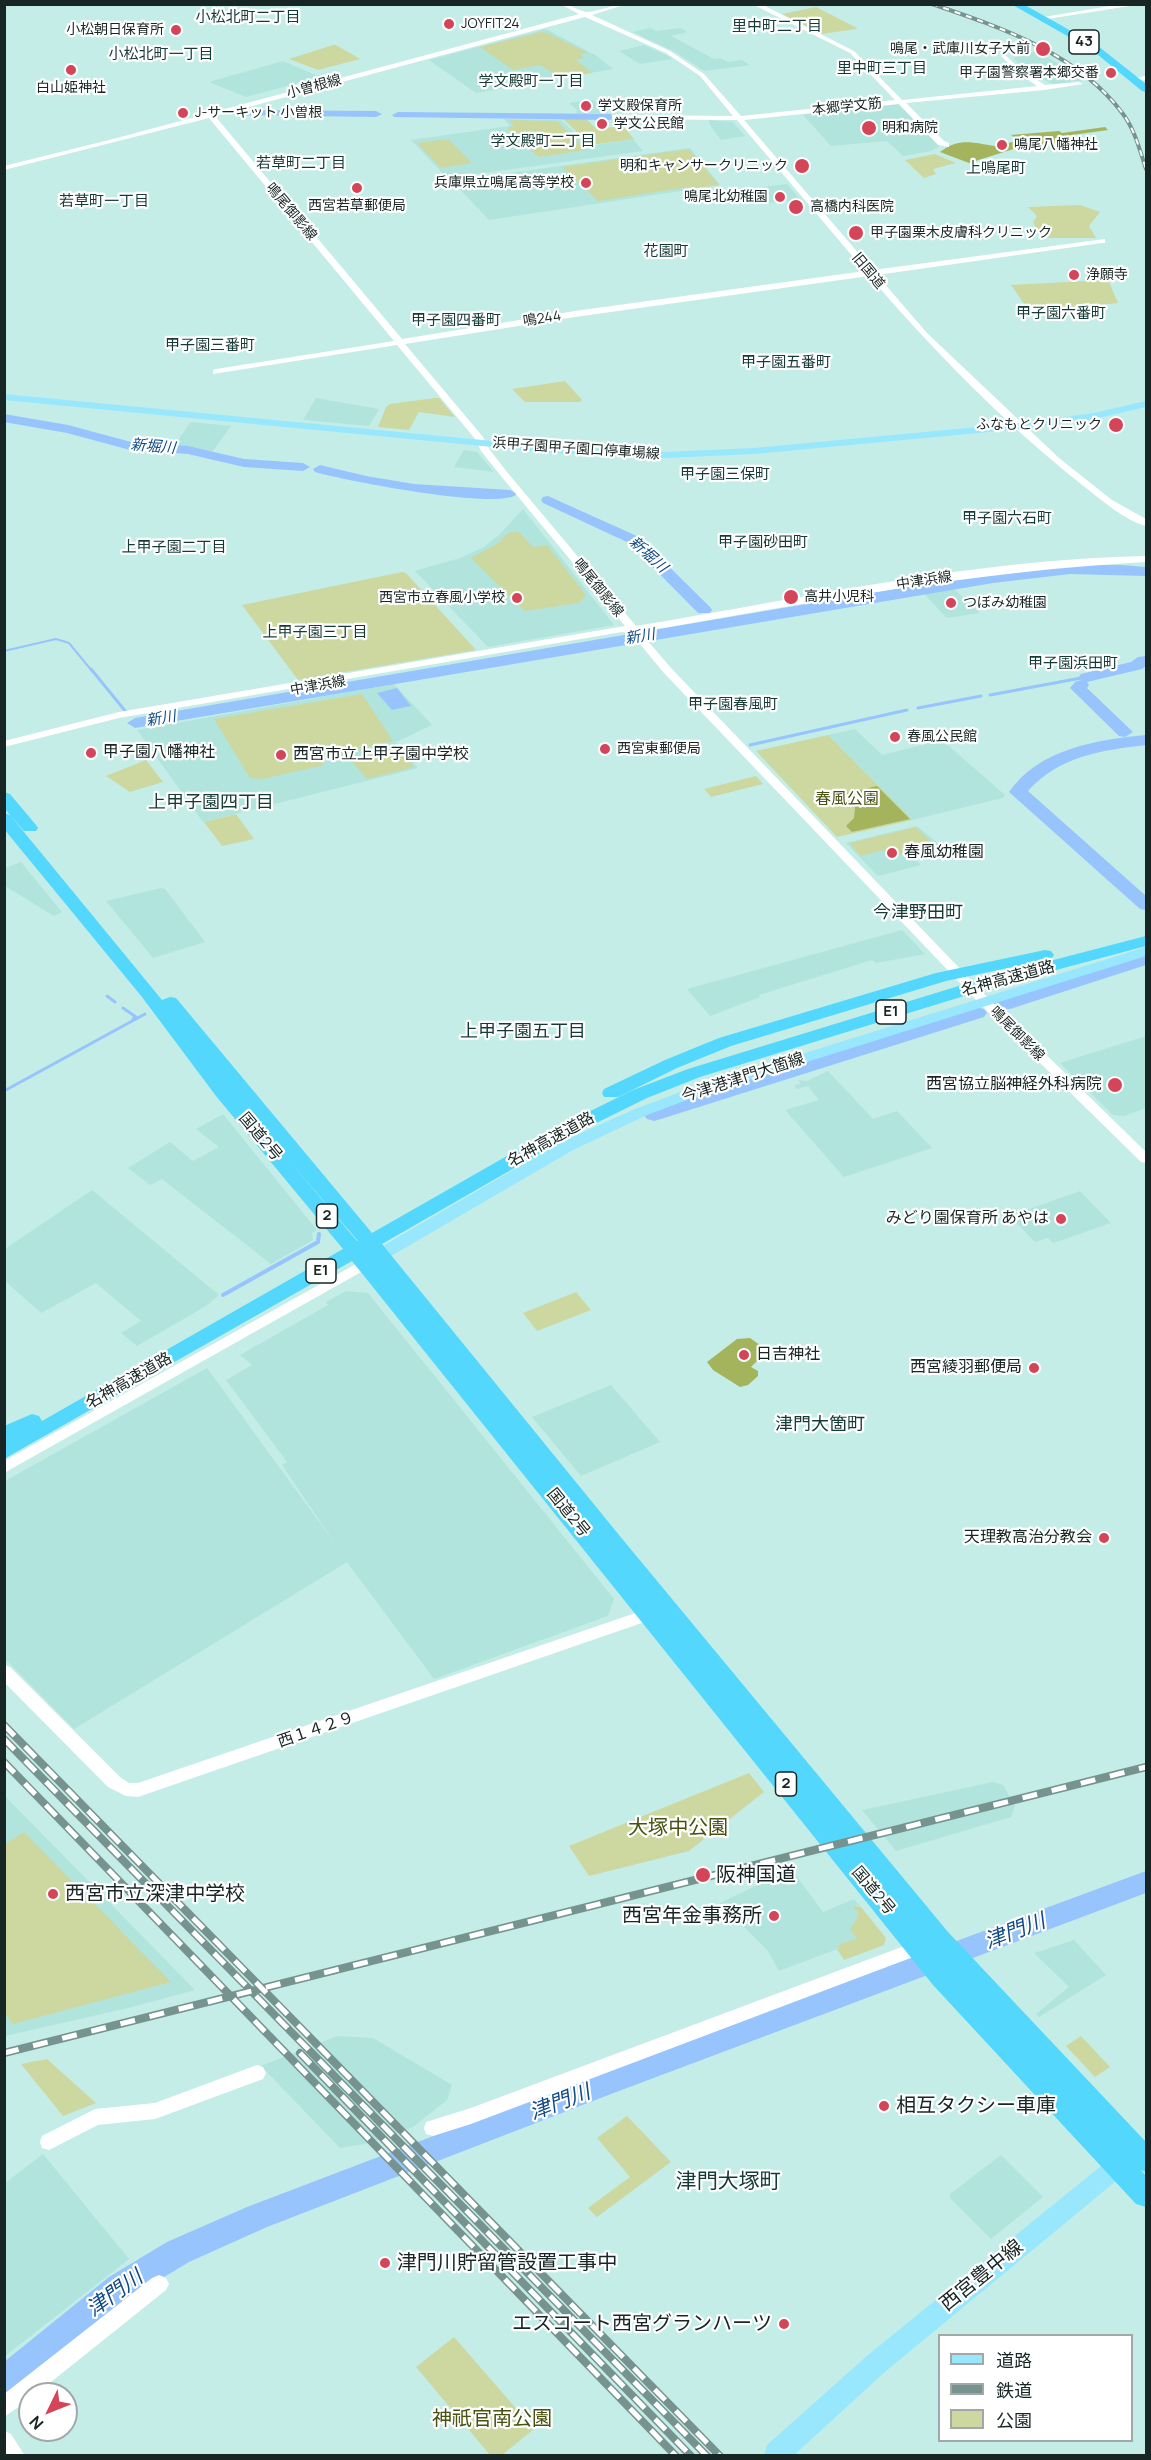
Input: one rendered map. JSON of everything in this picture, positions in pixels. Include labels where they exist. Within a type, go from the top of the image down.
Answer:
[{"type":"highway","name":"43","points":[[1015,4],[1095,48],[1146,89]]},
{"type":"highway","points":[[1020,4],[1089,41],[1146,84]]},
{"type":"highway","points":[[1030,4],[1096,40],[1145,74]]},
{"type":"highway","name":"43","points":[[1035,4],[1117,51]]},
{"type":"highway","name":"国道2号","points":[[4,797],[291,1150],[372,1259],[938,1954],[973,2012],[1137,2155],[1146,2195]]},
{"type":"highway","name":"国道2号","points":[[7,830],[148,993],[222,1092],[372,1259]]},
{"type":"highway","name":"名神高速道路","points":[[4,1436],[554,1124],[671,1064],[725,1042],[942,977],[1048,955],[1146,929]]},
{"type":"highway","name":"名神高速道路","points":[[4,1452],[562,1132],[640,1094],[694,1073],[903,1008],[994,981],[1146,941]]},
{"type":"main road","name":"浜甲子園甲子園口停車場線","points":[[4,399],[605,458],[709,458],[1099,420],[1146,407]]},
{"type":"main road","name":"今津港津門大箇線","points":[[372,1259],[567,1146],[641,1112],[692,1093],[986,1003],[1146,951]]},
{"type":"main road","name":"西宮豊中線","points":[[776,2454],[877,2363],[1137,2155]]},
{"type":"street","name":"旧国道","points":[[563,4],[668,52],[702,75],[924,334],[1056,460],[1097,493],[1146,523]]},
{"type":"street","name":"小曽根線","points":[[4,166],[210,115],[584,14],[611,4]]},
{"type":"street","name":"小曽根線","points":[[4,166],[624,4]]},
{"type":"street","points":[[755,4],[852,52],[941,143],[946,145]]},
{"type":"street","points":[[1041,18],[1138,4]]},
{"type":"street","points":[[1004,56],[1019,71],[1044,88]]},
{"type":"street","points":[[1134,79],[1145,74]]},
{"type":"street","name":"本郷学文筋","points":[[615,117],[739,118],[1078,84]]},
{"type":"street","name":"鳴尾御影線","points":[[210,115],[636,634],[744,751],[986,1003],[1146,1159]]},
{"type":"street","name":"鳴244","points":[[216,372],[575,314],[1102,241]]},
{"type":"street","name":"中津浜線","points":[[4,749],[123,720],[625,633],[636,634],[993,570],[1073,562],[1146,559]]},
{"type":"street","name":"中津浜線","points":[[4,744],[130,714],[622,629],[636,634]]},
{"type":"street","points":[[4,1468],[372,1259]]},
{"type":"street","name":"西１４２９","points":[[4,1671],[114,1782],[126,1789],[138,1790],[658,1611]]},
{"type":"street","points":[[433,2128],[938,1954]]},
{"type":"street","points":[[49,2142],[95,2117],[154,2111],[257,2073]]},
{"type":"street","points":[[4,2407],[159,2284]]},
{"type":"street","points":[[4,2441],[15,2456]]},
{"type":"shaded area","points":[[650,28],[656,31],[681,28],[687,32],[671,36],[714,59],[720,58],[728,62],[742,60],[750,65],[704,71],[675,52],[633,32]]},
{"type":"shaded area","points":[[546,29],[597,56],[613,69],[476,93],[429,60]]},
{"type":"shaded area","points":[[644,45],[673,59],[640,64],[619,51]]},
{"type":"shaded area","points":[[1036,51],[1085,80],[1053,84],[1026,71],[1013,58]]},
{"type":"shaded area","points":[[283,61],[320,77],[246,97],[209,82]]},
{"type":"shaded area","name":"学文殿保育所","points":[[593,100],[608,113],[576,114],[577,110],[569,103]]},
{"type":"shaded area","name":"明和病院","points":[[898,104],[940,146],[931,151],[903,156],[887,141],[831,146],[803,115]]},
{"type":"shaded area","points":[[504,119],[561,120],[589,146],[633,139],[643,151],[447,178],[411,140],[510,126]]},
{"type":"shaded area","points":[[709,120],[733,122],[745,136],[721,140]]},
{"type":"shaded area","name":"兵庫県立鳴尾高等学校","points":[[690,148],[720,185],[489,220],[452,181]]},
{"type":"shaded area","name":"鳴尾北幼稚園","points":[[787,184],[801,200],[767,203],[755,188]]},
{"type":"shaded area","points":[[316,398],[379,409],[369,426],[303,420]]},
{"type":"shaded area","points":[[191,422],[231,426],[213,451],[173,447]]},
{"type":"shaded area","points":[[464,450],[477,452],[494,472],[454,467]]},
{"type":"shaded area","name":"西宮市立春風小学校","points":[[523,509],[614,625],[488,647],[415,571],[460,558],[484,547],[499,535]]},
{"type":"shaded area","name":"つぼみ幼稚園","points":[[954,589],[980,613],[947,618],[924,594]]},
{"type":"shaded area","name":"西宮市立上甲子園中学校","points":[[394,684],[432,725],[396,742],[418,768],[203,822],[137,730]]},
{"type":"shaded area","points":[[855,729],[882,755],[942,740],[1005,795],[1003,798],[912,820],[828,735]]},
{"type":"shaded area","name":"春風幼稚園","points":[[917,826],[945,849],[913,857],[921,865],[878,876],[846,843]]},
{"type":"shaded area","points":[[21,862],[62,912],[54,916],[5,886],[5,868]]},
{"type":"shaded area","points":[[165,889],[205,942],[153,958],[106,901]]},
{"type":"shaded area","points":[[902,930],[925,954],[876,963],[872,960],[759,995],[760,997],[710,1016],[687,989]]},
{"type":"shaded area","name":"西宮協立脳神経外科病院","points":[[1146,1036],[1146,1108],[1124,1116],[1113,1115],[1060,1063]]},
{"type":"shaded area","points":[[828,1071],[873,1119],[897,1111],[932,1148],[844,1177],[785,1110],[819,1100],[808,1086],[797,1089],[794,1086],[801,1083],[798,1080],[807,1081]]},
{"type":"shaded area","points":[[223,1114],[317,1230],[312,1233],[313,1240],[271,1264],[162,1179],[150,1185],[128,1168],[170,1142],[193,1161],[219,1147],[196,1129]]},
{"type":"shaded area","points":[[92,1190],[219,1295],[206,1306],[137,1346],[121,1333],[141,1321],[96,1283],[41,1313],[5,1281],[5,1249]]},
{"type":"shaded area","name":"みどり園保育所 あやは","points":[[1080,1191],[1111,1223],[1053,1243],[1048,1238],[1035,1242],[1010,1216]]},
{"type":"shaded area","points":[[346,1291],[368,1293],[614,1599],[608,1616],[434,1679],[347,1562],[74,1729],[5,1659],[5,1481],[207,1368],[336,1545],[282,1465],[287,1462],[226,1380],[252,1365],[240,1355],[328,1305],[326,1302]]},
{"type":"shaded area","points":[[611,1385],[660,1442],[581,1476],[532,1417]]},
{"type":"shaded area","points":[[993,1782],[1003,1785],[1015,1806],[1011,1817],[896,1851],[862,1810]]},
{"type":"shaded area","name":"西宮市立深津中学校","points":[[4,1795],[195,1990],[5,2036]]},
{"type":"shaded area","points":[[793,1871],[823,1912],[854,1899],[861,1907],[856,1905],[859,1914],[858,1939],[838,1945],[840,1948],[779,1971],[768,1951],[720,1903]]},
{"type":"shaded area","points":[[1074,1940],[1106,1975],[1039,2017],[1036,2014],[1069,1987],[1034,1953]]},
{"type":"shaded area","points":[[337,2036],[373,2038],[452,2085],[447,2100],[413,2127],[365,2144],[340,2148],[261,2066]]},
{"type":"shaded area","points":[[43,2154],[129,2259],[5,2356],[5,2183]]},
{"type":"shaded area","points":[[1001,2155],[1043,2197],[991,2239],[950,2198],[950,2194]]},
{"type":"green space","points":[[816,7],[857,28],[822,34],[782,14]]},
{"type":"green space","points":[[541,32],[548,33],[588,53],[580,54],[584,58],[576,60],[592,73],[561,78],[540,65],[513,70],[480,47]]},
{"type":"green space","points":[[333,45],[360,59],[318,70],[289,59]]},
{"type":"green space","points":[[563,119],[586,119],[597,129],[623,126],[634,139],[591,145]]},
{"type":"green space","points":[[509,120],[557,121],[586,150],[539,157],[507,128],[514,126]]},
{"type":"green space","name":"鳴尾八幡神社","points":[[1105,127],[1108,130],[1065,136],[1069,143],[1020,147],[969,163],[940,152],[960,143],[995,146],[1018,140],[1011,135],[1059,131],[1062,133]]},
{"type":"green space","points":[[448,139],[472,163],[441,168],[417,143]]},
{"type":"green space","points":[[689,149],[719,185],[691,189],[689,187],[598,201],[562,167]]},
{"type":"green space","points":[[935,154],[956,163],[933,169],[936,174],[924,178],[905,160]]},
{"type":"green space","points":[[1080,205],[1100,212],[1089,226],[1096,238],[1042,238],[1033,222],[1037,216],[1028,207]]},
{"type":"green space","points":[[1105,280],[1109,282],[1118,303],[1038,311],[1027,308],[1011,285]]},
{"type":"green space","points":[[565,381],[582,400],[580,402],[525,402],[512,389]]},
{"type":"green space","points":[[439,398],[455,417],[419,412],[409,430],[378,427],[386,407],[390,404]]},
{"type":"green space","points":[[518,531],[533,547],[547,545],[586,595],[579,603],[525,611],[471,558],[497,544],[508,533]]},
{"type":"green space","points":[[406,573],[476,650],[298,680],[242,605]]},
{"type":"green space","points":[[362,694],[393,741],[321,758],[324,765],[263,779],[250,778],[214,719]]},
{"type":"green space","name":"春風公園","points":[[828,735],[912,820],[837,837],[756,751]]},
{"type":"green space","points":[[396,746],[414,767],[367,779],[349,758]]},
{"type":"green space","points":[[146,760],[163,782],[130,792],[106,776]]},
{"type":"green space","points":[[756,776],[763,784],[711,797],[704,789]]},
{"type":"green space","points":[[877,786],[910,819],[852,832],[846,826],[854,818],[855,808],[847,793]]},
{"type":"green space","points":[[236,814],[254,839],[222,846],[204,822]]},
{"type":"green space","points":[[916,827],[935,845],[890,857],[883,850],[861,856],[850,843]]},
{"type":"green space","points":[[576,1292],[591,1310],[537,1331],[523,1313]]},
{"type":"green space","name":"日吉神社","points":[[750,1338],[764,1348],[764,1354],[751,1367],[758,1371],[758,1376],[748,1385],[740,1387],[713,1370],[707,1362],[737,1339]]},
{"type":"green space","name":"大塚中公園","points":[[749,1773],[764,1792],[689,1851],[589,1876],[569,1846]]},
{"type":"green space","name":"西宮市立深津中学校","points":[[24,1832],[171,1982],[13,2024],[4,2013],[5,1844]]},
{"type":"green space","points":[[853,1906],[861,1907],[886,1938],[884,1945],[844,1960],[837,1949],[838,1945],[857,1938],[850,1930],[859,1914]]},
{"type":"green space","points":[[1081,2036],[1110,2067],[1095,2077],[1066,2046]]},
{"type":"green space","points":[[47,2059],[96,2103],[63,2116],[21,2064]]},
{"type":"green space","points":[[627,2116],[671,2162],[597,2217],[588,2208],[630,2177],[597,2138]]},
{"type":"green space","name":"神祇官南公園","points":[[454,2337],[534,2429],[502,2455],[490,2455],[416,2367]]},
{"type":"water","points":[[397,688],[411,706],[392,710],[377,693]]},
{"type":"waterway","points":[[236,113],[376,114]]},
{"type":"waterway","points":[[398,115],[610,117]]},
{"type":"waterway","name":"新堀川","points":[[4,418],[68,429],[130,446],[188,450],[244,463],[303,467]]},
{"type":"waterway","name":"新堀川","points":[[320,469],[390,485],[510,494]]},
{"type":"waterway","name":"新堀川","points":[[548,500],[634,540],[704,610]]},
{"type":"waterway","name":"新川","points":[[135,723],[942,586],[1070,570],[1121,569],[1146,572]]},
{"type":"waterway","points":[[4,651],[56,639],[69,643],[92,671]]},
{"type":"waterway","points":[[1087,677],[1136,666],[1144,660]]},
{"type":"waterway","points":[[91,669],[126,712]]},
{"type":"waterway","points":[[990,695],[1081,678]]},
{"type":"waterway","points":[[1081,685],[1078,688],[1125,732]]},
{"type":"waterway","points":[[918,708],[981,696]]},
{"type":"waterway","points":[[750,745],[907,710]]},
{"type":"waterway","points":[[1136,741],[1146,740]]},
{"type":"waterway","points":[[1126,742],[1081,751],[1053,762],[1028,780],[1018,792],[1146,905]]},
{"type":"waterway","points":[[1003,1005],[1146,959]]},
{"type":"waterway","points":[[107,996],[115,1002]]},
{"type":"waterway","points":[[123,1008],[136,1017],[133,1019]]},
{"type":"waterway","points":[[654,1115],[977,1013]]},
{"type":"waterway","points":[[4,1091],[145,1014]]},
{"type":"waterway","points":[[223,1295],[318,1242],[319,1234]]},
{"type":"waterway","name":"津門川","points":[[4,2382],[120,2287],[178,2252],[257,2217],[601,2085],[1146,1882]]},
{"type":"railway","points":[[932,4],[984,22],[1037,45],[1084,75],[1105,93],[1127,120],[1146,169]]},
{"type":"railway","points":[[4,1725],[262,1988]]},
{"type":"railway","points":[[4,1739],[251,1991]]},
{"type":"railway","points":[[4,1762],[231,1996]]},
{"type":"railway","points":[[262,1988],[1146,1767]]},
{"type":"railway","points":[[251,1991],[262,1988]]},
{"type":"railway","points":[[262,1988],[720,2456]]},
{"type":"railway","points":[[231,1996],[251,1991]]},
{"type":"railway","points":[[251,1991],[707,2456]]},
{"type":"railway","points":[[4,2053],[231,1996]]},
{"type":"railway","points":[[231,1996],[676,2456]]},
{"type":"railway","points":[[300,2053],[691,2456]]},
{"type":"place","name":"JOYFIT24","points":[[449,24]]},
{"type":"place","name":"小松朝日保育所","points":[[176,30]]},
{"type":"place","name":"鳴尾・武庫川女子大前","points":[[1043,49]]},
{"type":"place","name":"白山姫神社","points":[[71,70]]},
{"type":"place","name":"甲子園警察署本郷交番","points":[[1111,73]]},
{"type":"place","name":"学文殿保育所","points":[[586,106]]},
{"type":"place","name":"J-サーキット 小曽根","points":[[183,113]]},
{"type":"place","name":"学文公民館","points":[[602,124]]},
{"type":"place","name":"明和病院","points":[[869,128]]},
{"type":"place","name":"鳴尾八幡神社","points":[[1002,145]]},
{"type":"place","name":"明和キャンサークリニック","points":[[802,166]]},
{"type":"place","name":"兵庫県立鳴尾高等学校","points":[[586,183]]},
{"type":"place","name":"西宮若草郵便局","points":[[357,188]]},
{"type":"place","name":"鳴尾北幼稚園","points":[[780,197]]},
{"type":"place","name":"高橋内科医院","points":[[796,207]]},
{"type":"place","name":"甲子園栗木皮膚科クリニック","points":[[856,233]]},
{"type":"place","name":"浄願寺","points":[[1074,275]]},
{"type":"place","name":"ふなもとクリニック","points":[[1116,425]]},
{"type":"place","name":"高井小児科","points":[[791,597]]},
{"type":"place","name":"西宮市立春風小学校","points":[[517,598]]},
{"type":"place","name":"つぼみ幼稚園","points":[[951,603]]},
{"type":"place","name":"春風公民館","points":[[895,737]]},
{"type":"place","name":"西宮東郵便局","points":[[605,749]]},
{"type":"place","name":"甲子園八幡神社","points":[[91,753]]},
{"type":"place","name":"西宮市立上甲子園中学校","points":[[281,755]]},
{"type":"place","name":"春風幼稚園","points":[[892,853]]},
{"type":"place","name":"西宮協立脳神経外科病院","points":[[1115,1085]]},
{"type":"place","name":"みどり園保育所 あやは","points":[[1061,1219]]},
{"type":"place","name":"日吉神社","points":[[744,1355]]},
{"type":"place","name":"西宮綾羽郵便局","points":[[1034,1368]]},
{"type":"place","name":"天理教高治分教会","points":[[1104,1538]]},
{"type":"place","name":"阪神国道","points":[[703,1875]]},
{"type":"place","name":"西宮市立深津中学校","points":[[53,1894]]},
{"type":"place","name":"西宮年金事務所","points":[[774,1916]]},
{"type":"place","name":"相互タクシー車庫","points":[[884,2106]]},
{"type":"place","name":"津門川貯留管設置工事中","points":[[385,2263]]},
{"type":"place","name":"エスコート西宮グランハーツ","points":[[784,2324]]},
{"type":"district","name":"小松北町二丁目","points":[[248,18]]},
{"type":"district","name":"里中町二丁目","points":[[777,27]]},
{"type":"district","name":"小松北町一丁目","points":[[161,55]]},
{"type":"district","name":"里中町三丁目","points":[[882,69]]},
{"type":"district","name":"学文殿町一丁目","points":[[531,82]]},
{"type":"district","name":"学文殿町二丁目","points":[[543,142]]},
{"type":"district","name":"若草町二丁目","points":[[301,164]]},
{"type":"district","name":"上鳴尾町","points":[[996,169]]},
{"type":"district","name":"若草町一丁目","points":[[104,202]]},
{"type":"district","name":"花園町","points":[[666,252]]},
{"type":"district","name":"甲子園六番町","points":[[1061,314]]},
{"type":"district","name":"甲子園四番町","points":[[456,321]]},
{"type":"district","name":"甲子園三番町","points":[[210,346]]},
{"type":"district","name":"甲子園五番町","points":[[786,363]]},
{"type":"district","name":"甲子園三保町","points":[[725,475]]},
{"type":"district","name":"甲子園六石町","points":[[1007,519]]},
{"type":"district","name":"甲子園砂田町","points":[[763,543]]},
{"type":"district","name":"上甲子園二丁目","points":[[174,548]]},
{"type":"district","name":"上甲子園三丁目","points":[[315,633]]},
{"type":"district","name":"甲子園浜田町","points":[[1073,664]]},
{"type":"district","name":"甲子園春風町","points":[[733,705]]},
{"type":"district","name":"上甲子園四丁目","points":[[211,803]]},
{"type":"district","name":"今津野田町","points":[[918,913]]},
{"type":"district","name":"上甲子園五丁目","points":[[523,1032]]},
{"type":"district","name":"津門大箇町","points":[[820,1425]]},
{"type":"district","name":"津門大塚町","points":[[728,2182]]}]
